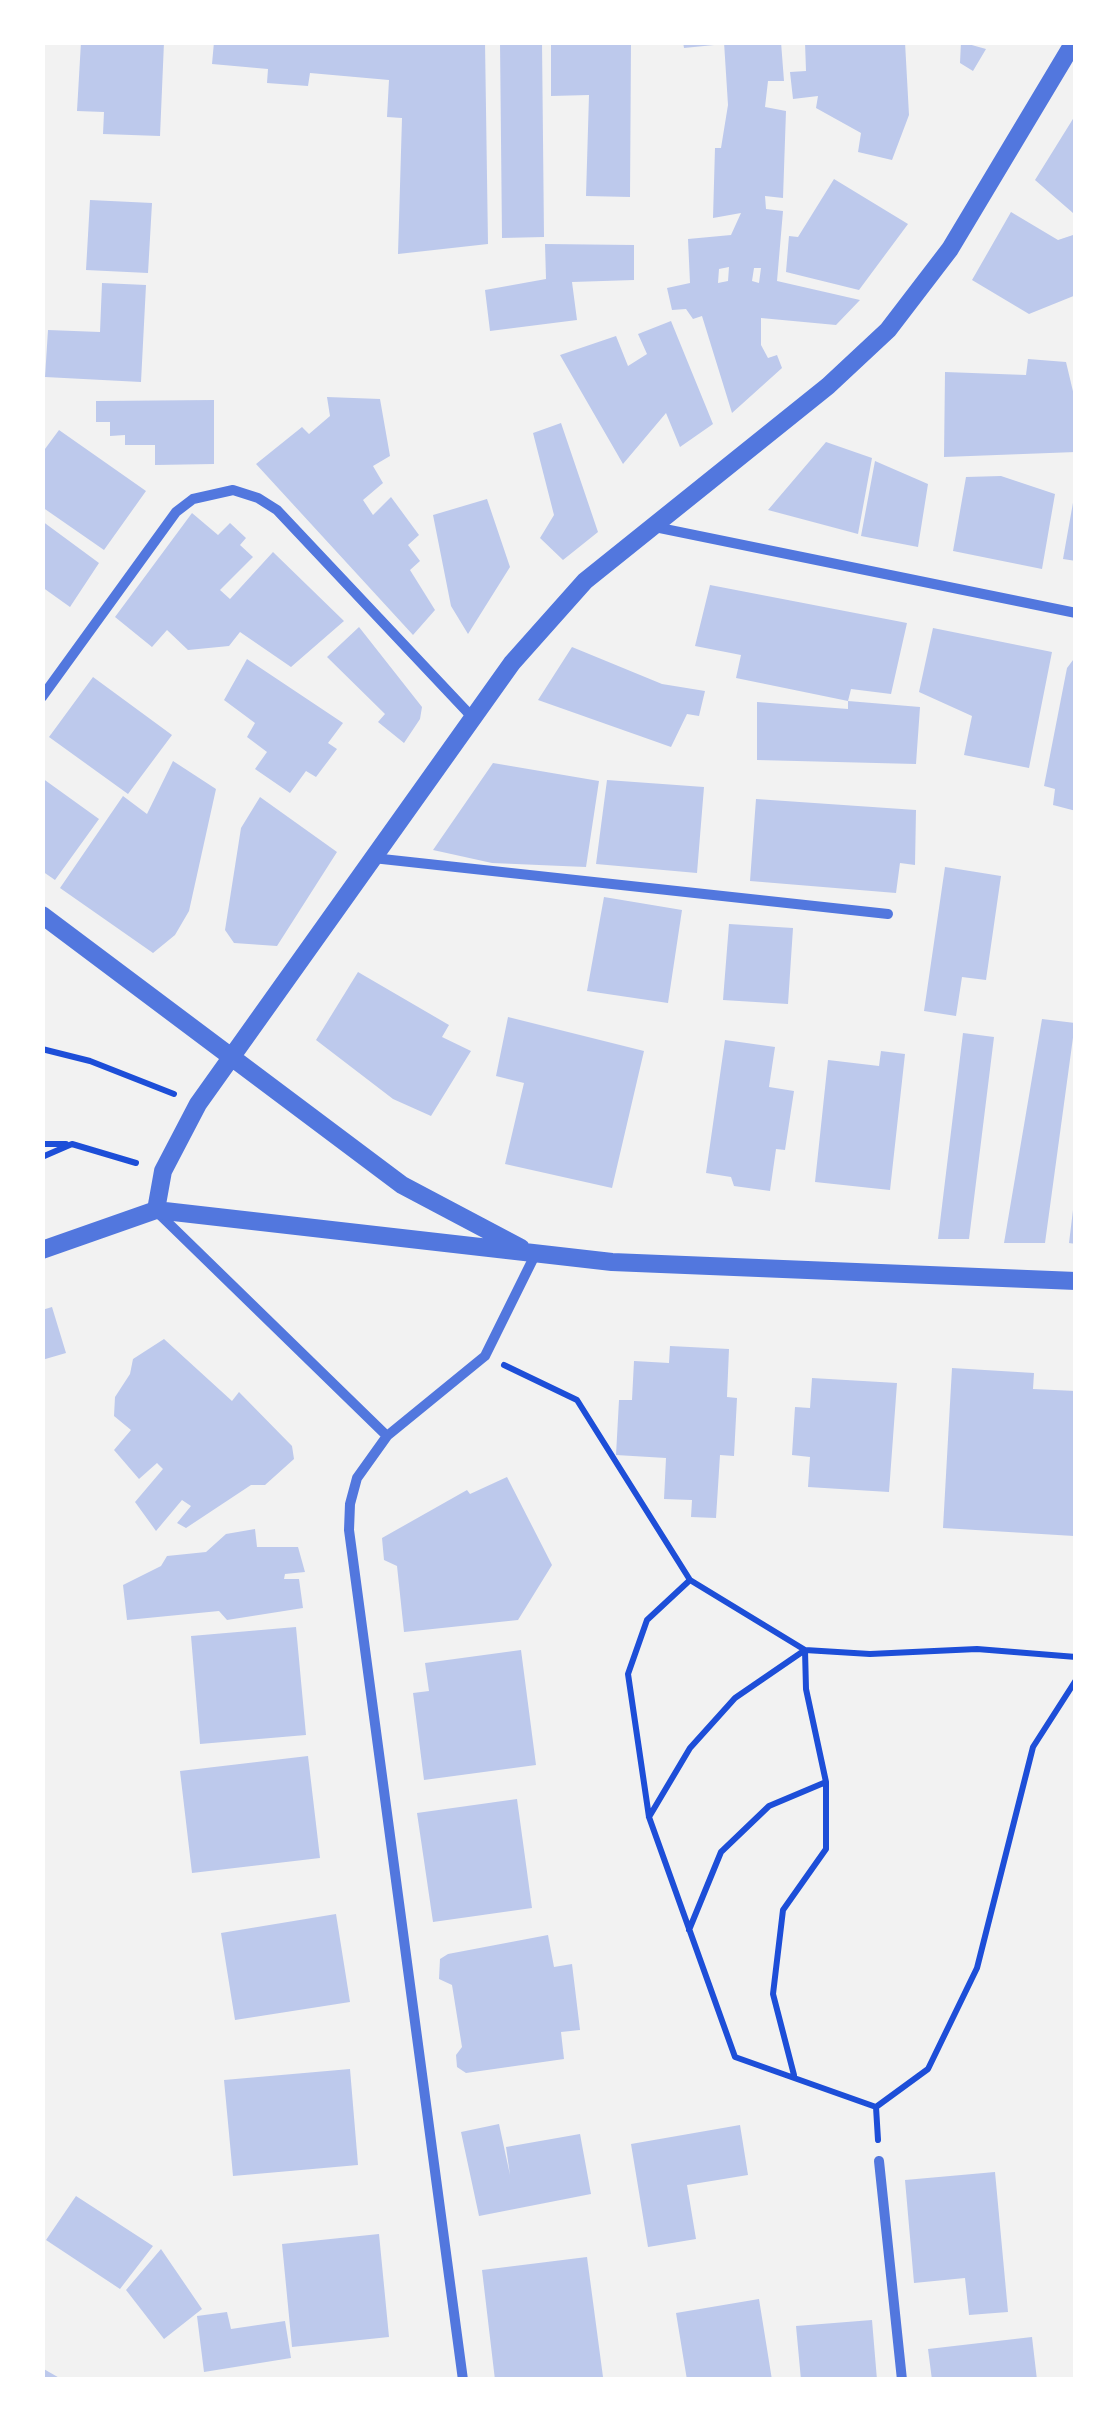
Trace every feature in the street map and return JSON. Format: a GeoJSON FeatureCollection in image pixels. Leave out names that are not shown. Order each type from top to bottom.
{"type":"FeatureCollection","features":[{"type":"Feature","properties":{"kind":"street"},"geometry":{"type":"LineString","coordinates":[[156,1210],[162,1171],[198,1104],[472,718],[542,626],[585,580],[828,386],[888,330],[950,249],[1074,42]]}},
{"type":"Feature","properties":{"kind":"street"},"geometry":{"type":"LineString","coordinates":[[42,697],[176,512],[192,499],[233,490],[258,498],[277,510],[472,718]]}},
{"type":"Feature","properties":{"kind":"street"},"geometry":{"type":"LineString","coordinates":[[650,526],[1076,613]]}},
{"type":"Feature","properties":{"kind":"street"},"geometry":{"type":"LineString","coordinates":[[373,858],[888,914]]}},
{"type":"Feature","properties":{"kind":"street"},"geometry":{"type":"LineString","coordinates":[[42,915],[426,1200],[534,1255]]}},
{"type":"Feature","properties":{"kind":"street"},"geometry":{"type":"LineString","coordinates":[[156,1210],[387,1436]]}},
{"type":"Feature","properties":{"kind":"street"},"geometry":{"type":"LineString","coordinates":[[42,1250],[156,1210],[534,1255],[1076,1281]]}},
{"type":"Feature","properties":{"kind":"street"},"geometry":{"type":"LineString","coordinates":[[463,2380],[349,1530],[357,1478],[387,1436],[485,1356],[534,1255]]}},
{"type":"Feature","properties":{"kind":"street"},"geometry":{"type":"LineString","coordinates":[[880,2161],[902,2380]]}},
{"type":"Feature","properties":{"kind":"path"},"geometry":{"type":"LineString","coordinates":[[42,1049],[90,1061],[198,1104]]}},
{"type":"Feature","properties":{"kind":"path"},"geometry":{"type":"LineString","coordinates":[[42,1144],[72,1144],[162,1171]]}},
{"type":"Feature","properties":{"kind":"path"},"geometry":{"type":"LineString","coordinates":[[42,1156],[72,1144]]}},
{"type":"Feature","properties":{"kind":"path"},"geometry":{"type":"LineString","coordinates":[[485,1356],[577,1400],[690,1580],[805,1650],[870,1654],[977,1648],[1076,1657]]}},
{"type":"Feature","properties":{"kind":"path"},"geometry":{"type":"LineString","coordinates":[[690,1580],[646,1620],[628,1674],[649,1816],[688,1932],[735,2057],[876,2107]]}},
{"type":"Feature","properties":{"kind":"path"},"geometry":{"type":"LineString","coordinates":[[794,2076],[773,1994],[783,1910],[826,1849],[826,1782],[806,1689],[805,1650]]}},
{"type":"Feature","properties":{"kind":"path"},"geometry":{"type":"LineString","coordinates":[[649,1816],[690,1748],[735,1698],[805,1650]]}},
{"type":"Feature","properties":{"kind":"path"},"geometry":{"type":"LineString","coordinates":[[876,2107],[928,2069],[977,1968],[1033,1747],[1076,1680]]}},
{"type":"Feature","properties":{"kind":"path"},"geometry":{"type":"LineString","coordinates":[[688,1932],[722,1852],[769,1806],[826,1782]]}},
{"type":"Feature","properties":{"kind":"path"},"geometry":{"type":"LineString","coordinates":[[876,2107],[880,2161]]}},
{"type":"Feature","properties":{"kind":"building"},"geometry":{"type":"Polygon","coordinates":[[[81,42],[164,42],[160,136],[103,134],[104,112],[77,111],[81,42]]]}},
{"type":"Feature","properties":{"kind":"building"},"geometry":{"type":"Polygon","coordinates":[[[214,42],[485,42],[488,244],[398,254],[402,118],[387,117],[389,80],[310,73],[308,86],[267,83],[268,69],[212,64],[214,42]]]}},
{"type":"Feature","properties":{"kind":"building"},"geometry":{"type":"Polygon","coordinates":[[[500,42],[542,42],[544,237],[502,238],[500,42]]]}},
{"type":"Feature","properties":{"kind":"building"},"geometry":{"type":"Polygon","coordinates":[[[551,42],[631,42],[630,197],[586,196],[589,95],[551,96],[551,42]]]}},
{"type":"Feature","properties":{"kind":"building"},"geometry":{"type":"Polygon","coordinates":[[[683,42],[714,42],[714,45],[684,48],[683,42]]]}},
{"type":"Feature","properties":{"kind":"building"},"geometry":{"type":"Polygon","coordinates":[[[724,42],[781,42],[784,81],[768,81],[765,107],[786,111],[783,198],[765,196],[766,209],[783,211],[777,281],[860,300],[836,325],[761,318],[761,345],[768,358],[777,355],[782,368],[732,413],[702,316],[693,319],[686,309],[672,310],[667,288],[690,283],[688,239],[731,235],[741,213],[713,218],[715,148],[721,148],[728,105],[724,42]],[[729,267],[719,269],[718,283],[728,281],[729,267]],[[754,268],[752,281],[759,283],[761,268],[754,268]]]}},
{"type":"Feature","properties":{"kind":"building"},"geometry":{"type":"Polygon","coordinates":[[[805,42],[905,42],[909,115],[892,160],[858,152],[861,133],[816,108],[818,96],[793,99],[790,72],[806,71],[805,42]]]}},
{"type":"Feature","properties":{"kind":"building"},"geometry":{"type":"Polygon","coordinates":[[[961,42],[986,49],[973,71],[960,63],[961,42]]]}},
{"type":"Feature","properties":{"kind":"building"},"geometry":{"type":"Polygon","coordinates":[[[1076,114],[1076,209],[1073,213],[1035,180],[1076,114]]]}},
{"type":"Feature","properties":{"kind":"building"},"geometry":{"type":"Polygon","coordinates":[[[834,179],[908,224],[859,290],[786,272],[789,236],[798,237],[834,179]]]}},
{"type":"Feature","properties":{"kind":"building"},"geometry":{"type":"Polygon","coordinates":[[[90,200],[152,203],[148,273],[86,270],[90,200]]]}},
{"type":"Feature","properties":{"kind":"building"},"geometry":{"type":"Polygon","coordinates":[[[1011,212],[1058,240],[1076,234],[1076,295],[1029,314],[972,280],[1011,212]]]}},
{"type":"Feature","properties":{"kind":"building"},"geometry":{"type":"Polygon","coordinates":[[[545,244],[634,245],[634,280],[572,282],[577,320],[490,331],[485,290],[546,279],[545,244]]]}},
{"type":"Feature","properties":{"kind":"building"},"geometry":{"type":"Polygon","coordinates":[[[102,283],[146,285],[141,382],[45,377],[48,330],[100,332],[102,283]]]}},
{"type":"Feature","properties":{"kind":"building"},"geometry":{"type":"Polygon","coordinates":[[[671,321],[713,424],[680,447],[666,413],[623,464],[560,355],[616,336],[628,366],[647,354],[638,334],[671,321]]]}},
{"type":"Feature","properties":{"kind":"building"},"geometry":{"type":"Polygon","coordinates":[[[1028,359],[1066,362],[1076,404],[1076,452],[944,457],[945,372],[1026,375],[1028,359]]]}},
{"type":"Feature","properties":{"kind":"building"},"geometry":{"type":"Polygon","coordinates":[[[327,397],[380,399],[390,456],[373,466],[383,483],[363,500],[373,515],[391,497],[419,535],[408,545],[420,561],[410,570],[435,610],[413,635],[256,464],[302,427],[309,434],[330,416],[327,397]]]}},
{"type":"Feature","properties":{"kind":"building"},"geometry":{"type":"Polygon","coordinates":[[[214,400],[214,464],[155,465],[155,445],[125,445],[125,435],[110,436],[110,422],[96,422],[96,401],[214,400]]]}},
{"type":"Feature","properties":{"kind":"building"},"geometry":{"type":"Polygon","coordinates":[[[561,423],[598,532],[563,560],[540,538],[554,515],[533,433],[561,423]]]}},
{"type":"Feature","properties":{"kind":"building"},"geometry":{"type":"Polygon","coordinates":[[[59,430],[146,491],[104,550],[42,507],[42,453],[59,430]]]}},
{"type":"Feature","properties":{"kind":"building"},"geometry":{"type":"Polygon","coordinates":[[[826,442],[872,458],[858,534],[768,510],[826,442]]]}},
{"type":"Feature","properties":{"kind":"building"},"geometry":{"type":"Polygon","coordinates":[[[875,461],[928,484],[918,547],[861,536],[875,461]]]}},
{"type":"Feature","properties":{"kind":"building"},"geometry":{"type":"Polygon","coordinates":[[[1001,476],[1055,494],[1042,569],[953,551],[966,477],[1001,476]]]}},
{"type":"Feature","properties":{"kind":"building"},"geometry":{"type":"Polygon","coordinates":[[[1076,497],[1076,561],[1063,559],[1076,497]]]}},
{"type":"Feature","properties":{"kind":"building"},"geometry":{"type":"Polygon","coordinates":[[[487,499],[510,567],[468,634],[451,606],[433,515],[487,499]]]}},
{"type":"Feature","properties":{"kind":"building"},"geometry":{"type":"Polygon","coordinates":[[[192,513],[218,535],[230,523],[246,538],[240,545],[253,557],[220,590],[230,599],[273,552],[344,621],[291,667],[240,632],[229,646],[188,650],[167,630],[152,647],[115,617],[192,513]]]}},
{"type":"Feature","properties":{"kind":"building"},"geometry":{"type":"Polygon","coordinates":[[[42,521],[99,563],[70,607],[42,587],[42,521]]]}},
{"type":"Feature","properties":{"kind":"building"},"geometry":{"type":"Polygon","coordinates":[[[710,585],[907,623],[891,694],[851,689],[848,701],[736,678],[741,655],[695,646],[710,585]]]}},
{"type":"Feature","properties":{"kind":"building"},"geometry":{"type":"Polygon","coordinates":[[[359,627],[422,707],[420,719],[404,743],[378,722],[385,714],[327,657],[359,627]]]}},
{"type":"Feature","properties":{"kind":"building"},"geometry":{"type":"Polygon","coordinates":[[[933,628],[1052,652],[1029,768],[964,755],[972,716],[919,692],[933,628]]]}},
{"type":"Feature","properties":{"kind":"building"},"geometry":{"type":"Polygon","coordinates":[[[572,647],[662,684],[705,691],[699,716],[687,714],[671,747],[538,700],[572,647]]]}},
{"type":"Feature","properties":{"kind":"building"},"geometry":{"type":"Polygon","coordinates":[[[1076,656],[1076,811],[1053,805],[1055,789],[1044,786],[1067,668],[1076,656]]]}},
{"type":"Feature","properties":{"kind":"building"},"geometry":{"type":"Polygon","coordinates":[[[247,659],[343,723],[328,743],[337,749],[316,777],[306,771],[290,793],[255,769],[267,752],[247,737],[255,723],[224,700],[247,659]]]}},
{"type":"Feature","properties":{"kind":"building"},"geometry":{"type":"Polygon","coordinates":[[[93,677],[172,735],[128,794],[49,737],[93,677]]]}},
{"type":"Feature","properties":{"kind":"building"},"geometry":{"type":"Polygon","coordinates":[[[848,701],[920,707],[916,764],[757,760],[757,702],[848,709],[848,701]]]}},
{"type":"Feature","properties":{"kind":"building"},"geometry":{"type":"Polygon","coordinates":[[[173,761],[216,789],[189,911],[175,935],[153,953],[60,888],[123,796],[147,814],[173,761]]]}},
{"type":"Feature","properties":{"kind":"building"},"geometry":{"type":"Polygon","coordinates":[[[493,763],[599,781],[586,867],[492,863],[433,850],[493,763]]]}},
{"type":"Feature","properties":{"kind":"building"},"geometry":{"type":"Polygon","coordinates":[[[42,778],[99,819],[55,880],[42,871],[42,778]]]}},
{"type":"Feature","properties":{"kind":"building"},"geometry":{"type":"Polygon","coordinates":[[[607,780],[704,787],[697,873],[596,864],[607,780]]]}},
{"type":"Feature","properties":{"kind":"building"},"geometry":{"type":"Polygon","coordinates":[[[260,797],[337,852],[277,946],[234,943],[225,930],[241,828],[260,797]]]}},
{"type":"Feature","properties":{"kind":"building"},"geometry":{"type":"Polygon","coordinates":[[[756,799],[916,810],[915,865],[900,863],[896,893],[750,881],[756,799]]]}},
{"type":"Feature","properties":{"kind":"building"},"geometry":{"type":"Polygon","coordinates":[[[945,867],[1001,876],[986,980],[962,977],[956,1016],[924,1011],[945,867]]]}},
{"type":"Feature","properties":{"kind":"building"},"geometry":{"type":"Polygon","coordinates":[[[604,897],[682,910],[668,1003],[587,991],[604,897]]]}},
{"type":"Feature","properties":{"kind":"building"},"geometry":{"type":"Polygon","coordinates":[[[729,924],[793,928],[788,1004],[723,1000],[729,924]]]}},
{"type":"Feature","properties":{"kind":"building"},"geometry":{"type":"Polygon","coordinates":[[[358,972],[449,1025],[442,1037],[471,1051],[431,1116],[393,1099],[316,1040],[358,972]]]}},
{"type":"Feature","properties":{"kind":"building"},"geometry":{"type":"Polygon","coordinates":[[[508,1017],[644,1051],[612,1188],[505,1164],[524,1083],[496,1076],[508,1017]]]}},
{"type":"Feature","properties":{"kind":"building"},"geometry":{"type":"Polygon","coordinates":[[[1042,1019],[1075,1023],[1045,1243],[1004,1243],[1042,1019]]]}},
{"type":"Feature","properties":{"kind":"building"},"geometry":{"type":"Polygon","coordinates":[[[963,1033],[994,1037],[969,1239],[938,1239],[963,1033]]]}},
{"type":"Feature","properties":{"kind":"building"},"geometry":{"type":"Polygon","coordinates":[[[725,1040],[775,1047],[769,1087],[794,1091],[785,1150],[776,1149],[770,1191],[734,1186],[731,1177],[706,1173],[725,1040]]]}},
{"type":"Feature","properties":{"kind":"building"},"geometry":{"type":"Polygon","coordinates":[[[881,1051],[905,1054],[890,1190],[815,1182],[828,1060],[879,1066],[881,1051]]]}},
{"type":"Feature","properties":{"kind":"building"},"geometry":{"type":"Polygon","coordinates":[[[1076,1210],[1076,1244],[1069,1243],[1076,1210]]]}},
{"type":"Feature","properties":{"kind":"building"},"geometry":{"type":"Polygon","coordinates":[[[52,1307],[66,1353],[42,1360],[42,1310],[52,1307]]]}},
{"type":"Feature","properties":{"kind":"building"},"geometry":{"type":"Polygon","coordinates":[[[164,1339],[232,1401],[239,1392],[292,1446],[294,1459],[265,1485],[251,1485],[186,1528],[177,1523],[191,1506],[182,1500],[156,1531],[135,1502],[163,1469],[157,1463],[139,1479],[114,1450],[131,1430],[114,1416],[115,1397],[130,1374],[133,1359],[164,1339]]]}},
{"type":"Feature","properties":{"kind":"building"},"geometry":{"type":"Polygon","coordinates":[[[670,1346],[729,1349],[727,1397],[737,1398],[734,1456],[720,1455],[716,1518],[691,1517],[692,1500],[664,1499],[666,1458],[616,1455],[619,1400],[632,1400],[634,1361],[669,1363],[670,1346]]]}},
{"type":"Feature","properties":{"kind":"building"},"geometry":{"type":"Polygon","coordinates":[[[952,1368],[1034,1373],[1033,1389],[1076,1391],[1074,1536],[943,1528],[952,1368]]]}},
{"type":"Feature","properties":{"kind":"building"},"geometry":{"type":"Polygon","coordinates":[[[812,1378],[897,1383],[889,1492],[808,1487],[810,1457],[792,1455],[795,1407],[810,1408],[812,1378]]]}},
{"type":"Feature","properties":{"kind":"building"},"geometry":{"type":"Polygon","coordinates":[[[507,1477],[552,1565],[518,1620],[404,1632],[397,1566],[384,1560],[382,1538],[467,1490],[470,1494],[507,1477]]]}},
{"type":"Feature","properties":{"kind":"building"},"geometry":{"type":"Polygon","coordinates":[[[255,1529],[257,1547],[298,1547],[305,1572],[285,1574],[284,1579],[299,1579],[303,1608],[227,1620],[219,1611],[127,1620],[123,1585],[161,1566],[167,1556],[206,1552],[226,1534],[255,1529]]]}},
{"type":"Feature","properties":{"kind":"building"},"geometry":{"type":"Polygon","coordinates":[[[296,1627],[306,1735],[200,1744],[191,1636],[296,1627]]]}},
{"type":"Feature","properties":{"kind":"building"},"geometry":{"type":"Polygon","coordinates":[[[521,1650],[536,1765],[424,1780],[413,1693],[429,1691],[425,1663],[521,1650]]]}},
{"type":"Feature","properties":{"kind":"building"},"geometry":{"type":"Polygon","coordinates":[[[308,1756],[320,1858],[192,1873],[180,1771],[308,1756]]]}},
{"type":"Feature","properties":{"kind":"building"},"geometry":{"type":"Polygon","coordinates":[[[517,1799],[532,1908],[433,1922],[417,1813],[517,1799]]]}},
{"type":"Feature","properties":{"kind":"building"},"geometry":{"type":"Polygon","coordinates":[[[336,1914],[350,2002],[235,2020],[221,1933],[336,1914]]]}},
{"type":"Feature","properties":{"kind":"building"},"geometry":{"type":"Polygon","coordinates":[[[548,1935],[554,1967],[572,1964],[580,2030],[561,2032],[564,2059],[466,2073],[457,2067],[456,2055],[462,2047],[452,1985],[439,1979],[440,1959],[448,1954],[548,1935]]]}},
{"type":"Feature","properties":{"kind":"building"},"geometry":{"type":"Polygon","coordinates":[[[350,2069],[358,2165],[233,2176],[224,2080],[350,2069]]]}},
{"type":"Feature","properties":{"kind":"building"},"geometry":{"type":"Polygon","coordinates":[[[499,2124],[510,2175],[506,2147],[580,2134],[591,2194],[479,2216],[461,2132],[499,2124]]]}},
{"type":"Feature","properties":{"kind":"building"},"geometry":{"type":"Polygon","coordinates":[[[740,2125],[748,2175],[687,2185],[696,2239],[648,2247],[631,2144],[740,2125]]]}},
{"type":"Feature","properties":{"kind":"building"},"geometry":{"type":"Polygon","coordinates":[[[995,2172],[1008,2312],[969,2315],[965,2278],[914,2283],[905,2180],[995,2172]]]}},
{"type":"Feature","properties":{"kind":"building"},"geometry":{"type":"Polygon","coordinates":[[[76,2196],[153,2246],[120,2289],[46,2240],[76,2196]]]}},
{"type":"Feature","properties":{"kind":"building"},"geometry":{"type":"Polygon","coordinates":[[[379,2234],[389,2337],[292,2347],[282,2244],[379,2234]]]}},
{"type":"Feature","properties":{"kind":"building"},"geometry":{"type":"Polygon","coordinates":[[[161,2249],[202,2309],[164,2339],[126,2290],[161,2249]]]}},
{"type":"Feature","properties":{"kind":"building"},"geometry":{"type":"Polygon","coordinates":[[[587,2257],[603,2377],[495,2380],[482,2270],[587,2257]]]}},
{"type":"Feature","properties":{"kind":"building"},"geometry":{"type":"Polygon","coordinates":[[[759,2299],[772,2380],[687,2380],[676,2313],[759,2299]]]}},
{"type":"Feature","properties":{"kind":"building"},"geometry":{"type":"Polygon","coordinates":[[[227,2312],[231,2329],[285,2321],[291,2358],[204,2372],[197,2316],[227,2312]]]}},
{"type":"Feature","properties":{"kind":"building"},"geometry":{"type":"Polygon","coordinates":[[[872,2320],[877,2380],[801,2380],[796,2326],[872,2320]]]}},
{"type":"Feature","properties":{"kind":"building"},"geometry":{"type":"Polygon","coordinates":[[[1032,2337],[1037,2380],[932,2380],[928,2349],[1032,2337]]]}},
{"type":"Feature","properties":{"kind":"building"},"geometry":{"type":"Polygon","coordinates":[[[42,2368],[63,2380],[42,2380],[42,2368]]]}}]}
